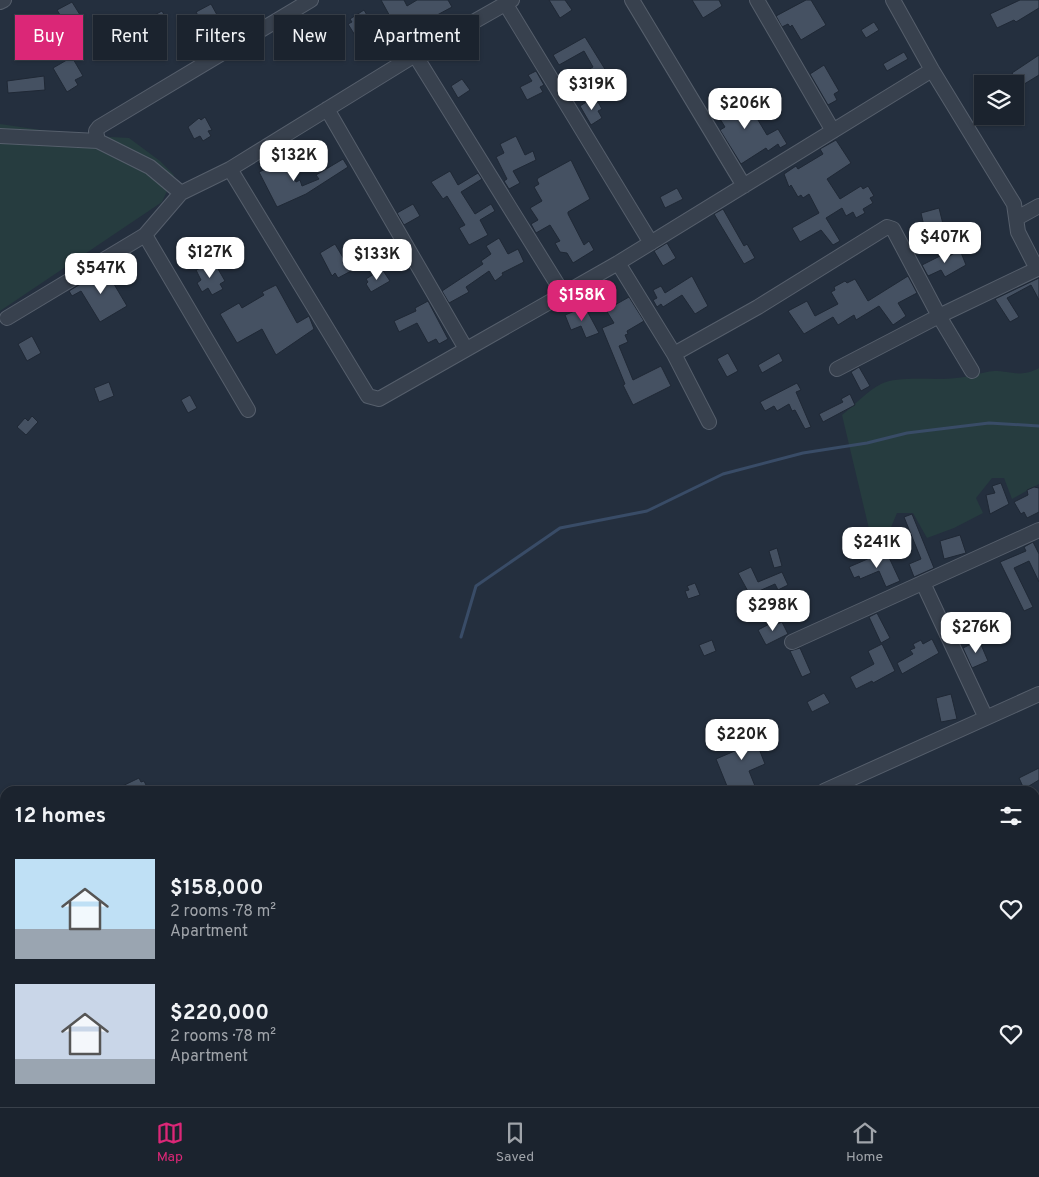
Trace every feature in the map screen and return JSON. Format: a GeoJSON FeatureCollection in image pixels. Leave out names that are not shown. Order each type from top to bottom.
{"type":"FeatureCollection","features":[{"type":"Feature","properties":{"kind":"street"},"geometry":{"type":"LineString","coordinates":[[0,2],[4,0]]}},
{"type":"Feature","properties":{"kind":"street"},"geometry":{"type":"LineString","coordinates":[[98,141],[96,130],[99,127],[311,0]]}},
{"type":"Feature","properties":{"kind":"street"},"geometry":{"type":"LineString","coordinates":[[632,0],[744,186]]}},
{"type":"Feature","properties":{"kind":"street"},"geometry":{"type":"LineString","coordinates":[[757,0],[833,131]]}},
{"type":"Feature","properties":{"kind":"street"},"geometry":{"type":"LineString","coordinates":[[837,370],[939,316],[1038,270],[1018,232],[1014,204],[932,70],[894,0]]}},
{"type":"Feature","properties":{"kind":"street"},"geometry":{"type":"LineString","coordinates":[[479,19],[508,2],[651,243]]}},
{"type":"Feature","properties":{"kind":"street"},"geometry":{"type":"LineString","coordinates":[[7,318],[145,235],[181,193],[230,169],[408,60]]}},
{"type":"Feature","properties":{"kind":"street"},"geometry":{"type":"LineString","coordinates":[[418,60],[564,294]]}},
{"type":"Feature","properties":{"kind":"street"},"geometry":{"type":"LineString","coordinates":[[230,169],[368,396],[378,399],[618,263],[932,70]]}},
{"type":"Feature","properties":{"kind":"street"},"geometry":{"type":"LineString","coordinates":[[327,109],[466,349]]}},
{"type":"Feature","properties":{"kind":"street"},"geometry":{"type":"LineString","coordinates":[[0,136],[98,141],[150,167],[181,193]]}},
{"type":"Feature","properties":{"kind":"street"},"geometry":{"type":"LineString","coordinates":[[1017,218],[1039,206]]}},
{"type":"Feature","properties":{"kind":"street"},"geometry":{"type":"LineString","coordinates":[[674,354],[758,308],[887,227],[893,229],[939,316],[972,371]]}},
{"type":"Feature","properties":{"kind":"street"},"geometry":{"type":"LineString","coordinates":[[145,235],[248,410]]}},
{"type":"Feature","properties":{"kind":"street"},"geometry":{"type":"LineString","coordinates":[[618,263],[674,354],[709,422]]}},
{"type":"Feature","properties":{"kind":"street"},"geometry":{"type":"LineString","coordinates":[[792,642],[1039,530]]}},
{"type":"Feature","properties":{"kind":"street"},"geometry":{"type":"LineString","coordinates":[[922,584],[986,718]]}},
{"type":"Feature","properties":{"kind":"street"},"geometry":{"type":"LineString","coordinates":[[835,786],[1039,694]]}},
{"type":"Feature","properties":{"kind":"green space"},"geometry":{"type":"Polygon","coordinates":[[[0,124],[75,135],[129,138],[160,161],[174,175],[162,202],[0,311],[0,124]]]}},
{"type":"Feature","properties":{"kind":"green space"},"geometry":{"type":"Polygon","coordinates":[[[1039,368],[1039,484],[1012,499],[1004,478],[992,478],[976,498],[983,513],[954,528],[927,538],[913,513],[897,513],[889,532],[870,533],[842,415],[871,391],[889,381],[956,378],[994,371],[1027,373],[1039,368]]]}},
{"type":"Feature","properties":{"kind":"building"},"geometry":{"type":"Polygon","coordinates":[[[381,0],[404,0],[407,6],[417,0],[448,0],[452,7],[437,15],[389,15],[381,0]]]}},
{"type":"Feature","properties":{"kind":"building"},"geometry":{"type":"Polygon","coordinates":[[[549,0],[565,0],[572,10],[560,18],[549,0]]]}},
{"type":"Feature","properties":{"kind":"building"},"geometry":{"type":"Polygon","coordinates":[[[692,0],[719,0],[722,6],[703,18],[692,0]]]}},
{"type":"Feature","properties":{"kind":"building"},"geometry":{"type":"Polygon","coordinates":[[[806,0],[811,0],[826,25],[801,40],[792,25],[790,27],[788,24],[782,27],[776,16],[806,0]]]}},
{"type":"Feature","properties":{"kind":"building"},"geometry":{"type":"Polygon","coordinates":[[[1020,0],[1039,0],[1039,8],[1016,22],[1014,20],[997,28],[990,14],[1020,0]]]}},
{"type":"Feature","properties":{"kind":"building"},"geometry":{"type":"Polygon","coordinates":[[[72,2],[80,15],[60,15],[57,10],[72,2]]]}},
{"type":"Feature","properties":{"kind":"building"},"geometry":{"type":"Polygon","coordinates":[[[211,4],[217,15],[198,15],[196,12],[211,4]]]}},
{"type":"Feature","properties":{"kind":"building"},"geometry":{"type":"Polygon","coordinates":[[[364,10],[367,15],[356,15],[364,10]]]}},
{"type":"Feature","properties":{"kind":"building"},"geometry":{"type":"Polygon","coordinates":[[[162,11],[164,15],[154,15],[162,11]]]}},
{"type":"Feature","properties":{"kind":"building"},"geometry":{"type":"Polygon","coordinates":[[[355,16],[355,35],[348,24],[352,22],[350,19],[355,16]]]}},
{"type":"Feature","properties":{"kind":"building"},"geometry":{"type":"Polygon","coordinates":[[[874,22],[879,30],[866,38],[861,30],[874,22]]]}},
{"type":"Feature","properties":{"kind":"building"},"geometry":{"type":"Polygon","coordinates":[[[585,37],[621,95],[614,99],[599,76],[578,88],[573,79],[593,67],[584,51],[559,65],[553,55],[585,37]]]}},
{"type":"Feature","properties":{"kind":"building"},"geometry":{"type":"Polygon","coordinates":[[[904,52],[908,59],[887,71],[883,64],[904,52]]]}},
{"type":"Feature","properties":{"kind":"building"},"geometry":{"type":"Polygon","coordinates":[[[1039,55],[1039,75],[1024,84],[1024,75],[1013,75],[1012,73],[1039,55]]]}},
{"type":"Feature","properties":{"kind":"building"},"geometry":{"type":"Polygon","coordinates":[[[67,60],[74,60],[83,76],[75,80],[78,85],[67,92],[53,68],[67,60]]]}},
{"type":"Feature","properties":{"kind":"building"},"geometry":{"type":"Polygon","coordinates":[[[824,65],[839,91],[834,94],[837,100],[828,105],[810,74],[824,65]]]}},
{"type":"Feature","properties":{"kind":"building"},"geometry":{"type":"Polygon","coordinates":[[[536,71],[544,85],[540,87],[543,92],[527,100],[520,87],[532,81],[528,75],[536,71]]]}},
{"type":"Feature","properties":{"kind":"building"},"geometry":{"type":"Polygon","coordinates":[[[44,76],[45,90],[8,93],[7,81],[44,76]]]}},
{"type":"Feature","properties":{"kind":"building"},"geometry":{"type":"Polygon","coordinates":[[[462,79],[470,90],[458,98],[451,86],[462,79]]]}},
{"type":"Feature","properties":{"kind":"building"},"geometry":{"type":"Polygon","coordinates":[[[735,95],[737,98],[743,95],[767,135],[778,129],[787,144],[780,148],[778,144],[768,151],[766,148],[741,164],[720,130],[725,127],[715,111],[719,108],[717,105],[735,95]]]}},
{"type":"Feature","properties":{"kind":"building"},"geometry":{"type":"Polygon","coordinates":[[[591,99],[594,104],[598,102],[602,109],[598,111],[602,118],[591,125],[580,106],[591,99]]]}},
{"type":"Feature","properties":{"kind":"building"},"geometry":{"type":"Polygon","coordinates":[[[205,117],[212,130],[208,131],[211,136],[203,141],[200,136],[194,139],[188,127],[199,118],[201,120],[205,117]]]}},
{"type":"Feature","properties":{"kind":"building"},"geometry":{"type":"Polygon","coordinates":[[[516,136],[525,155],[533,151],[536,160],[513,171],[520,183],[509,189],[504,181],[507,179],[496,157],[504,153],[500,144],[516,136]]]}},
{"type":"Feature","properties":{"kind":"building"},"geometry":{"type":"Polygon","coordinates":[[[836,140],[851,163],[827,179],[840,199],[861,186],[863,189],[868,186],[874,196],[870,198],[873,203],[863,209],[865,213],[856,218],[853,212],[846,216],[842,208],[826,218],[840,241],[833,245],[821,230],[800,242],[792,228],[819,213],[809,194],[803,198],[801,195],[798,197],[791,185],[789,187],[784,174],[796,166],[798,169],[823,154],[820,149],[836,140]]]}},
{"type":"Feature","properties":{"kind":"building"},"geometry":{"type":"Polygon","coordinates":[[[343,159],[348,167],[306,194],[277,207],[259,172],[286,160],[296,182],[300,180],[302,186],[319,179],[316,175],[343,159]]]}},
{"type":"Feature","properties":{"kind":"building"},"geometry":{"type":"Polygon","coordinates":[[[571,160],[590,199],[568,212],[568,214],[584,245],[589,241],[594,250],[573,263],[567,253],[560,252],[555,243],[560,241],[550,225],[536,233],[531,224],[538,220],[530,208],[542,201],[534,187],[539,184],[538,178],[571,160]]]}},
{"type":"Feature","properties":{"kind":"building"},"geometry":{"type":"Polygon","coordinates":[[[450,171],[458,185],[478,173],[482,179],[461,192],[475,214],[491,204],[495,211],[480,220],[488,235],[469,245],[459,228],[465,225],[447,196],[443,199],[431,182],[450,171]]]}},
{"type":"Feature","properties":{"kind":"building"},"geometry":{"type":"Polygon","coordinates":[[[677,188],[683,199],[665,208],[660,197],[677,188]]]}},
{"type":"Feature","properties":{"kind":"building"},"geometry":{"type":"Polygon","coordinates":[[[413,204],[420,216],[404,225],[397,213],[413,204]]]}},
{"type":"Feature","properties":{"kind":"building"},"geometry":{"type":"Polygon","coordinates":[[[939,208],[944,228],[942,229],[944,240],[929,244],[927,238],[920,240],[917,228],[924,226],[921,213],[939,208]]]}},
{"type":"Feature","properties":{"kind":"building"},"geometry":{"type":"Polygon","coordinates":[[[723,209],[744,246],[747,244],[755,258],[744,264],[714,214],[723,209]]]}},
{"type":"Feature","properties":{"kind":"building"},"geometry":{"type":"Polygon","coordinates":[[[499,238],[508,254],[518,249],[524,262],[502,273],[503,275],[495,281],[489,271],[466,287],[469,292],[449,303],[442,291],[483,264],[481,261],[491,254],[486,246],[499,238]]]}},
{"type":"Feature","properties":{"kind":"building"},"geometry":{"type":"Polygon","coordinates":[[[667,243],[676,258],[663,266],[654,251],[667,243]]]}},
{"type":"Feature","properties":{"kind":"building"},"geometry":{"type":"Polygon","coordinates":[[[335,244],[351,271],[338,278],[335,273],[332,276],[320,253],[335,244]]]}},
{"type":"Feature","properties":{"kind":"building"},"geometry":{"type":"Polygon","coordinates":[[[960,250],[966,265],[945,277],[941,270],[928,276],[922,265],[942,255],[944,259],[960,250]]]}},
{"type":"Feature","properties":{"kind":"building"},"geometry":{"type":"Polygon","coordinates":[[[214,262],[225,281],[220,284],[223,289],[212,295],[208,288],[202,292],[197,283],[201,280],[196,270],[214,262]]]}},
{"type":"Feature","properties":{"kind":"building"},"geometry":{"type":"Polygon","coordinates":[[[105,269],[127,306],[100,322],[81,291],[72,296],[69,291],[105,269]]]}},
{"type":"Feature","properties":{"kind":"building"},"geometry":{"type":"Polygon","coordinates":[[[382,269],[390,281],[371,292],[366,284],[368,282],[366,279],[382,269]]]}},
{"type":"Feature","properties":{"kind":"building"},"geometry":{"type":"Polygon","coordinates":[[[692,276],[708,306],[695,314],[682,295],[663,307],[661,304],[657,307],[653,300],[657,298],[653,290],[661,286],[665,293],[692,276]]]}},
{"type":"Feature","properties":{"kind":"building"},"geometry":{"type":"Polygon","coordinates":[[[908,276],[917,293],[898,303],[906,316],[893,325],[879,306],[856,320],[854,315],[838,325],[833,317],[804,334],[788,311],[807,301],[815,316],[838,304],[831,292],[835,290],[834,287],[845,281],[847,283],[855,279],[868,301],[908,276]]]}},
{"type":"Feature","properties":{"kind":"building"},"geometry":{"type":"Polygon","coordinates":[[[1039,278],[1039,300],[1031,285],[1007,298],[1019,317],[1010,322],[995,299],[1039,278]]]}},
{"type":"Feature","properties":{"kind":"building"},"geometry":{"type":"Polygon","coordinates":[[[276,285],[297,323],[309,316],[314,329],[276,355],[262,329],[237,343],[220,314],[239,303],[242,308],[264,295],[262,292],[276,285]]]}},
{"type":"Feature","properties":{"kind":"building"},"geometry":{"type":"Polygon","coordinates":[[[629,297],[644,321],[627,331],[628,334],[625,335],[628,342],[619,346],[633,380],[661,366],[671,386],[633,405],[623,385],[625,384],[602,328],[614,323],[606,310],[629,297]]]}},
{"type":"Feature","properties":{"kind":"building"},"geometry":{"type":"Polygon","coordinates":[[[428,301],[448,339],[439,344],[436,339],[428,343],[417,323],[399,332],[394,321],[416,311],[415,308],[428,301]]]}},
{"type":"Feature","properties":{"kind":"building"},"geometry":{"type":"Polygon","coordinates":[[[585,307],[599,333],[586,338],[581,326],[571,330],[565,315],[585,307]]]}},
{"type":"Feature","properties":{"kind":"building"},"geometry":{"type":"Polygon","coordinates":[[[32,336],[41,353],[27,361],[18,344],[32,336]]]}},
{"type":"Feature","properties":{"kind":"building"},"geometry":{"type":"Polygon","coordinates":[[[728,353],[738,371],[727,377],[717,359],[728,353]]]}},
{"type":"Feature","properties":{"kind":"building"},"geometry":{"type":"Polygon","coordinates":[[[779,353],[783,361],[762,373],[758,365],[779,353]]]}},
{"type":"Feature","properties":{"kind":"building"},"geometry":{"type":"Polygon","coordinates":[[[859,367],[870,386],[861,391],[851,372],[859,367]]]}},
{"type":"Feature","properties":{"kind":"building"},"geometry":{"type":"Polygon","coordinates":[[[109,382],[114,396],[99,402],[94,388],[109,382]]]}},
{"type":"Feature","properties":{"kind":"building"},"geometry":{"type":"Polygon","coordinates":[[[797,383],[801,390],[796,392],[811,427],[805,429],[795,410],[792,411],[789,404],[777,411],[774,406],[765,411],[760,402],[797,383]]]}},
{"type":"Feature","properties":{"kind":"building"},"geometry":{"type":"Polygon","coordinates":[[[850,394],[855,405],[823,422],[819,414],[843,402],[841,399],[850,394]]]}},
{"type":"Feature","properties":{"kind":"building"},"geometry":{"type":"Polygon","coordinates":[[[190,395],[197,408],[188,413],[181,400],[190,395]]]}},
{"type":"Feature","properties":{"kind":"building"},"geometry":{"type":"Polygon","coordinates":[[[32,416],[38,422],[26,435],[17,427],[25,418],[28,421],[32,416]]]}},
{"type":"Feature","properties":{"kind":"building"},"geometry":{"type":"Polygon","coordinates":[[[1001,483],[1009,504],[990,514],[986,495],[995,493],[992,486],[1001,483]]]}},
{"type":"Feature","properties":{"kind":"building"},"geometry":{"type":"Polygon","coordinates":[[[1034,487],[1039,488],[1039,512],[1027,518],[1024,512],[1021,514],[1014,502],[1028,495],[1027,490],[1034,487]]]}},
{"type":"Feature","properties":{"kind":"building"},"geometry":{"type":"Polygon","coordinates":[[[912,514],[934,568],[914,577],[909,564],[921,559],[904,517],[912,514]]]}},
{"type":"Feature","properties":{"kind":"building"},"geometry":{"type":"Polygon","coordinates":[[[960,535],[966,553],[944,559],[940,541],[960,535]]]}},
{"type":"Feature","properties":{"kind":"building"},"geometry":{"type":"Polygon","coordinates":[[[1033,542],[1039,554],[1039,582],[1029,561],[1014,568],[1033,607],[1024,611],[1000,562],[1026,551],[1024,547],[1033,542]]]}},
{"type":"Feature","properties":{"kind":"building"},"geometry":{"type":"Polygon","coordinates":[[[777,548],[782,566],[774,568],[769,551],[777,548]]]}},
{"type":"Feature","properties":{"kind":"building"},"geometry":{"type":"Polygon","coordinates":[[[886,551],[900,581],[886,587],[879,571],[860,579],[859,576],[854,578],[849,567],[886,551]]]}},
{"type":"Feature","properties":{"kind":"building"},"geometry":{"type":"Polygon","coordinates":[[[751,567],[758,582],[782,572],[788,585],[778,590],[775,584],[750,595],[738,573],[751,567]]]}},
{"type":"Feature","properties":{"kind":"building"},"geometry":{"type":"Polygon","coordinates":[[[695,583],[700,595],[688,599],[685,591],[689,590],[687,586],[695,583]]]}},
{"type":"Feature","properties":{"kind":"building"},"geometry":{"type":"Polygon","coordinates":[[[877,613],[890,638],[881,643],[869,617],[877,613]]]}},
{"type":"Feature","properties":{"kind":"building"},"geometry":{"type":"Polygon","coordinates":[[[775,621],[777,624],[782,622],[788,634],[766,645],[758,630],[775,621]]]}},
{"type":"Feature","properties":{"kind":"building"},"geometry":{"type":"Polygon","coordinates":[[[932,639],[939,653],[902,674],[897,663],[913,654],[910,650],[915,648],[913,644],[921,640],[923,644],[932,639]]]}},
{"type":"Feature","properties":{"kind":"building"},"geometry":{"type":"Polygon","coordinates":[[[712,640],[716,651],[704,656],[699,645],[712,640]]]}},
{"type":"Feature","properties":{"kind":"building"},"geometry":{"type":"Polygon","coordinates":[[[979,640],[988,661],[972,668],[963,648],[979,640]]]}},
{"type":"Feature","properties":{"kind":"building"},"geometry":{"type":"Polygon","coordinates":[[[882,644],[895,671],[873,683],[872,681],[856,689],[850,677],[874,664],[868,651],[882,644]]]}},
{"type":"Feature","properties":{"kind":"building"},"geometry":{"type":"Polygon","coordinates":[[[800,648],[811,673],[802,677],[790,651],[800,648]]]}},
{"type":"Feature","properties":{"kind":"building"},"geometry":{"type":"Polygon","coordinates":[[[824,693],[830,703],[812,712],[807,702],[824,693]]]}},
{"type":"Feature","properties":{"kind":"building"},"geometry":{"type":"Polygon","coordinates":[[[951,694],[957,719],[941,722],[936,698],[951,694]]]}},
{"type":"Feature","properties":{"kind":"building"},"geometry":{"type":"Polygon","coordinates":[[[753,721],[759,734],[754,736],[765,764],[749,771],[755,786],[727,786],[716,759],[744,747],[735,730],[753,721]]]}},
{"type":"Feature","properties":{"kind":"building"},"geometry":{"type":"Polygon","coordinates":[[[1039,768],[1039,780],[1029,786],[1023,786],[1019,778],[1039,768]]]}},
{"type":"Feature","properties":{"kind":"building"},"geometry":{"type":"Polygon","coordinates":[[[139,778],[141,782],[144,781],[146,786],[122,786],[139,778]]]}},
{"type":"Feature","properties":{"kind":"waterway"},"geometry":{"type":"LineString","coordinates":[[461,637],[476,586],[560,528],[647,511],[723,474],[803,453],[867,443],[907,433],[989,423],[1039,426]]}}]}
